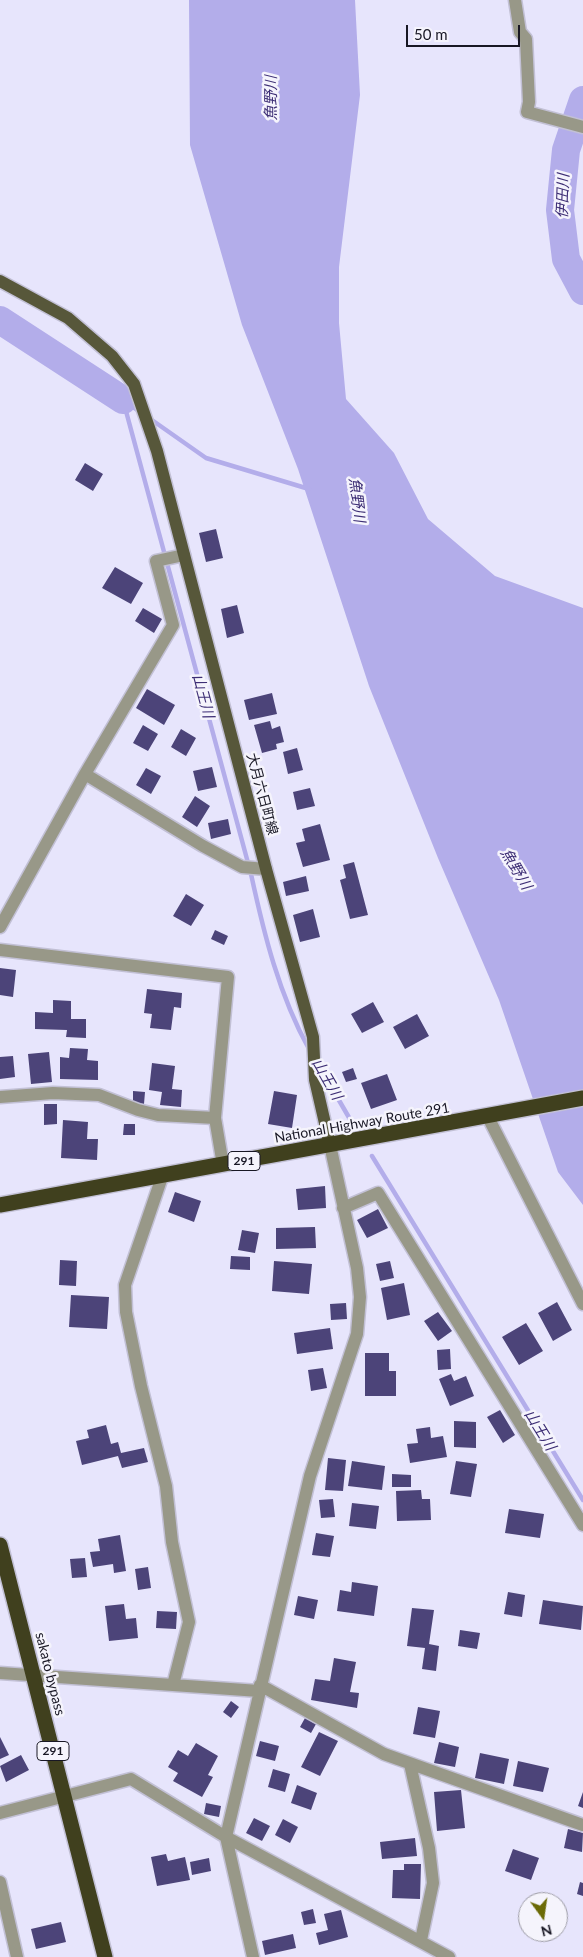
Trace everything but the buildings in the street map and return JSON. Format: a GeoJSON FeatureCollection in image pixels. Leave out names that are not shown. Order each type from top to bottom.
{"type":"FeatureCollection","features":[{"type":"Feature","properties":{"kind":"highway","name":"National Highway Route 291"},"geometry":{"type":"LineString","coordinates":[[0,1205],[162,1177],[583,1098]]}},
{"type":"Feature","properties":{"kind":"highway","name":"sakato bypass"},"geometry":{"type":"LineString","coordinates":[[0,1545],[105,1957]]}},
{"type":"Feature","properties":{"kind":"main road","name":"大月六日町線"},"geometry":{"type":"LineString","coordinates":[[0,281],[68,318],[112,356],[134,384],[157,451],[266,869],[313,1037],[315,1080],[330,1145]]}},
{"type":"Feature","properties":{"kind":"street"},"geometry":{"type":"LineString","coordinates":[[515,0],[520,32],[526,39],[529,102],[527,112],[583,127]]}},
{"type":"Feature","properties":{"kind":"street"},"geometry":{"type":"LineString","coordinates":[[0,927],[85,774],[173,625],[156,561],[184,555]]}},
{"type":"Feature","properties":{"kind":"street"},"geometry":{"type":"LineString","coordinates":[[85,774],[242,868],[266,869]]}},
{"type":"Feature","properties":{"kind":"street"},"geometry":{"type":"LineString","coordinates":[[0,950],[228,977],[215,1118],[223,1165]]}},
{"type":"Feature","properties":{"kind":"street"},"geometry":{"type":"LineString","coordinates":[[0,1097],[53,1093],[99,1095],[138,1110],[158,1115],[215,1118]]}},
{"type":"Feature","properties":{"kind":"street"},"geometry":{"type":"LineString","coordinates":[[492,1116],[583,1304]]}},
{"type":"Feature","properties":{"kind":"street"},"geometry":{"type":"LineString","coordinates":[[254,1957],[226,1837],[310,1476],[356,1334],[360,1297],[357,1268],[330,1145]]}},
{"type":"Feature","properties":{"kind":"street"},"geometry":{"type":"LineString","coordinates":[[162,1177],[125,1285],[126,1312],[141,1386],[166,1486],[172,1542],[188,1622],[173,1685]]}},
{"type":"Feature","properties":{"kind":"street"},"geometry":{"type":"LineString","coordinates":[[343,1208],[378,1193],[583,1525]]}},
{"type":"Feature","properties":{"kind":"street"},"geometry":{"type":"LineString","coordinates":[[0,1673],[173,1685],[260,1688],[384,1754],[583,1824]]}},
{"type":"Feature","properties":{"kind":"street"},"geometry":{"type":"LineString","coordinates":[[410,1764],[429,1848],[433,1884],[421,1940]]}},
{"type":"Feature","properties":{"kind":"street"},"geometry":{"type":"LineString","coordinates":[[0,1814],[131,1779],[226,1837],[421,1940],[449,1957]]}},
{"type":"Feature","properties":{"kind":"street"},"geometry":{"type":"LineString","coordinates":[[0,1882],[17,1957]]}},
{"type":"Feature","properties":{"kind":"water","name":"魚野川"},"geometry":{"type":"Polygon","coordinates":[[[189,0],[355,0],[360,95],[339,267],[339,323],[346,399],[394,453],[428,519],[495,576],[583,608],[583,1205],[558,1172],[499,1000],[438,858],[369,686],[298,469],[242,325],[190,145],[189,0]]]}},
{"type":"Feature","properties":{"kind":"waterway","name":"伊田川"},"geometry":{"type":"LineString","coordinates":[[583,100],[566,150],[560,210],[566,259],[583,291]]}},
{"type":"Feature","properties":{"kind":"waterway","name":"山王川"},"geometry":{"type":"LineString","coordinates":[[0,320],[123,400]]}},
{"type":"Feature","properties":{"kind":"waterway","name":"山王川"},"geometry":{"type":"LineString","coordinates":[[123,400],[251,874],[267,942],[289,1007],[309,1049]]}},
{"type":"Feature","properties":{"kind":"waterway"},"geometry":{"type":"LineString","coordinates":[[123,400],[140,412]]}},
{"type":"Feature","properties":{"kind":"waterway"},"geometry":{"type":"LineString","coordinates":[[149,418],[206,458],[309,489]]}},
{"type":"Feature","properties":{"kind":"waterway","name":"山王川"},"geometry":{"type":"LineString","coordinates":[[318,1064],[351,1121]]}},
{"type":"Feature","properties":{"kind":"waterway","name":"山王川"},"geometry":{"type":"LineString","coordinates":[[372,1156],[583,1500]]}}]}
